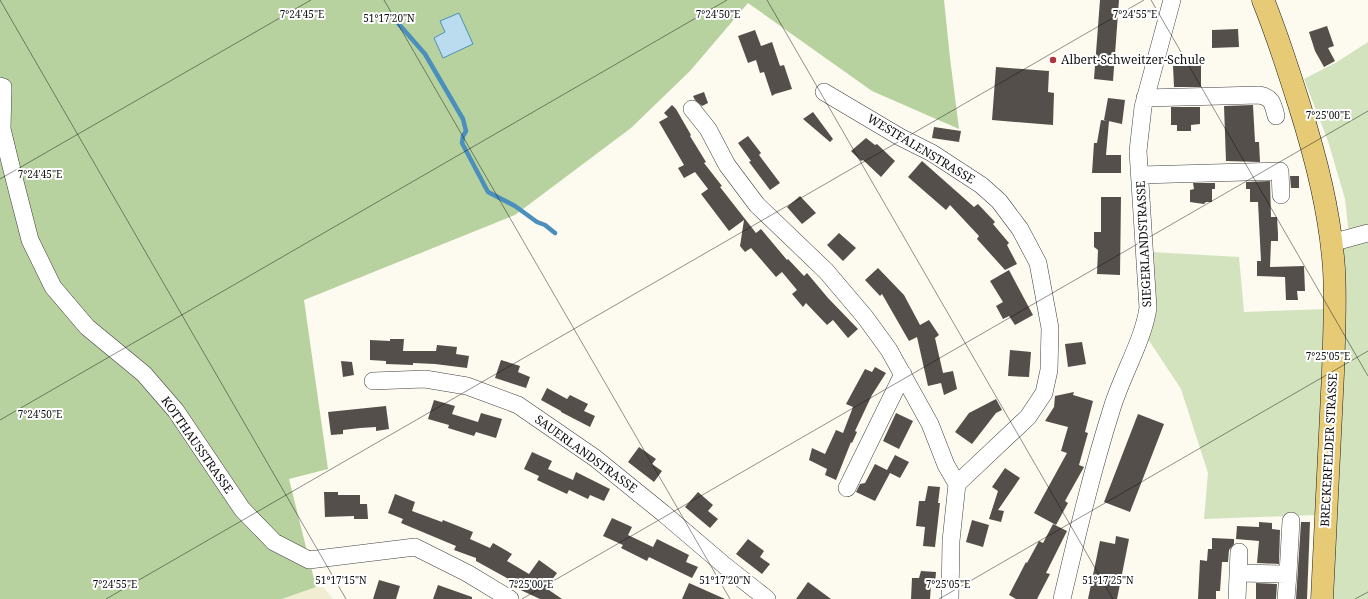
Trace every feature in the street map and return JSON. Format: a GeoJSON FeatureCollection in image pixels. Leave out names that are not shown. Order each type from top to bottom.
{"type":"FeatureCollection","features":[{"type":"Feature","properties":{"kind":"main road","name":"BRECKERFELDER STRASSE"},"geometry":{"type":"LineString","coordinates":[[1263,0],[1272,21],[1314,153],[1324,196],[1334,269],[1334,326],[1322,599]]}},
{"type":"Feature","properties":{"kind":"street","name":"SIEGERLANDSTRASSE"},"geometry":{"type":"LineString","coordinates":[[1062,599],[1086,501],[1112,407],[1147,314],[1148,308],[1138,151],[1145,98],[1172,0]]}},
{"type":"Feature","properties":{"kind":"street","name":"KOTTHAUSSTRASSE"},"geometry":{"type":"LineString","coordinates":[[0,86],[3,87],[2,129],[30,240],[53,287],[87,327],[144,374],[176,411],[242,509],[274,542],[309,560],[415,547],[467,573],[510,599]]}},
{"type":"Feature","properties":{"kind":"street","name":"WESTFALENSTRASSE"},"geometry":{"type":"LineString","coordinates":[[824,92],[932,153],[981,185],[999,201],[1020,229],[1038,263],[1050,328],[1049,370],[1044,393],[1028,417],[957,484]]}},
{"type":"Feature","properties":{"kind":"street"},"geometry":{"type":"LineString","coordinates":[[1145,98],[1259,95],[1272,101],[1276,116]]}},
{"type":"Feature","properties":{"kind":"street"},"geometry":{"type":"LineString","coordinates":[[692,109],[708,129],[727,165],[757,205],[783,228],[826,271],[866,316],[889,350],[930,424],[946,465],[957,484],[950,541],[950,599]]}},
{"type":"Feature","properties":{"kind":"street"},"geometry":{"type":"LineString","coordinates":[[1140,175],[1280,171],[1281,195]]}},
{"type":"Feature","properties":{"kind":"street"},"geometry":{"type":"LineString","coordinates":[[1331,243],[1368,233]]}},
{"type":"Feature","properties":{"kind":"street"},"geometry":{"type":"LineString","coordinates":[[847,488],[903,374]]}},
{"type":"Feature","properties":{"kind":"street","name":"SAUERLANDSTRASSE"},"geometry":{"type":"LineString","coordinates":[[373,381],[424,379],[467,386],[518,405],[594,458],[664,513],[724,565],[767,599]]}},
{"type":"Feature","properties":{"kind":"street"},"geometry":{"type":"LineString","coordinates":[[1286,599],[1291,521]]}},
{"type":"Feature","properties":{"kind":"street"},"geometry":{"type":"LineString","coordinates":[[1237,599],[1239,552]]}},
{"type":"Feature","properties":{"kind":"street"},"geometry":{"type":"LineString","coordinates":[[1238,573],[1288,574]]}},
{"type":"Feature","properties":{"kind":"shaded area"},"geometry":{"type":"Polygon","coordinates":[[[316,587],[323,587],[333,599],[282,599],[316,587]]]}},
{"type":"Feature","properties":{"kind":"green space"},"geometry":{"type":"Polygon","coordinates":[[[0,0],[944,0],[959,129],[872,91],[748,3],[690,71],[631,128],[515,215],[304,300],[328,469],[289,479],[316,587],[282,599],[0,599],[0,0]]]}},
{"type":"Feature","properties":{"kind":"green space"},"geometry":{"type":"Polygon","coordinates":[[[1368,42],[1368,229],[1349,235],[1345,199],[1328,141],[1304,79],[1337,62],[1368,42]]]}},
{"type":"Feature","properties":{"kind":"green space"},"geometry":{"type":"Polygon","coordinates":[[[1368,237],[1368,599],[1331,599],[1344,246],[1368,237]]]}},
{"type":"Feature","properties":{"kind":"green space"},"geometry":{"type":"Polygon","coordinates":[[[1152,252],[1239,257],[1244,312],[1326,309],[1317,515],[1204,519],[1208,473],[1181,389],[1148,339],[1152,252]]]}},
{"type":"Feature","properties":{"kind":"water"},"geometry":{"type":"Polygon","coordinates":[[[459,13],[473,44],[443,58],[434,38],[445,32],[440,21],[459,13]]]}},
{"type":"Feature","properties":{"kind":"building"},"geometry":{"type":"Polygon","coordinates":[[[1100,0],[1119,0],[1113,81],[1094,79],[1100,0]]]}},
{"type":"Feature","properties":{"kind":"building"},"geometry":{"type":"Polygon","coordinates":[[[1327,26],[1334,46],[1328,48],[1335,61],[1324,67],[1315,51],[1309,32],[1327,26]]]}},
{"type":"Feature","properties":{"kind":"building"},"geometry":{"type":"Polygon","coordinates":[[[1238,29],[1239,47],[1212,48],[1212,30],[1238,29]]]}},
{"type":"Feature","properties":{"kind":"building"},"geometry":{"type":"Polygon","coordinates":[[[755,30],[761,46],[772,42],[780,66],[784,65],[792,89],[772,96],[764,72],[760,73],[756,60],[748,63],[738,36],[755,30]]]}},
{"type":"Feature","properties":{"kind":"building"},"geometry":{"type":"Polygon","coordinates":[[[1201,65],[1201,87],[1174,87],[1173,66],[1201,65]]]}},
{"type":"Feature","properties":{"kind":"building"},"geometry":{"type":"Polygon","coordinates":[[[996,67],[1049,71],[1048,92],[1054,93],[1053,125],[992,120],[996,67]]]}},
{"type":"Feature","properties":{"kind":"building"},"geometry":{"type":"Polygon","coordinates":[[[704,92],[708,103],[702,106],[693,96],[704,92]]]}},
{"type":"Feature","properties":{"kind":"building"},"geometry":{"type":"Polygon","coordinates":[[[1108,98],[1125,100],[1122,124],[1104,120],[1108,98]]]}},
{"type":"Feature","properties":{"kind":"building"},"geometry":{"type":"Polygon","coordinates":[[[672,105],[676,109],[706,162],[704,163],[722,186],[720,187],[756,233],[761,229],[787,260],[788,259],[804,276],[807,273],[828,298],[858,329],[848,338],[833,320],[827,325],[806,303],[803,307],[792,294],[797,290],[782,272],[776,277],[751,248],[745,252],[740,246],[744,220],[729,231],[701,194],[708,189],[695,172],[684,178],[678,168],[684,165],[659,122],[668,117],[664,113],[672,105]]]}},
{"type":"Feature","properties":{"kind":"building"},"geometry":{"type":"Polygon","coordinates":[[[1253,105],[1255,142],[1259,142],[1260,162],[1226,161],[1224,106],[1253,105]]]}},
{"type":"Feature","properties":{"kind":"building"},"geometry":{"type":"Polygon","coordinates":[[[1171,107],[1200,107],[1200,124],[1191,125],[1191,131],[1177,131],[1177,125],[1171,125],[1171,107]]]}},
{"type":"Feature","properties":{"kind":"building"},"geometry":{"type":"Polygon","coordinates":[[[813,112],[833,139],[830,142],[803,119],[813,112]]]}},
{"type":"Feature","properties":{"kind":"building"},"geometry":{"type":"Polygon","coordinates":[[[1101,120],[1109,121],[1106,155],[1121,155],[1121,173],[1092,173],[1094,143],[1097,143],[1101,120]]]}},
{"type":"Feature","properties":{"kind":"building"},"geometry":{"type":"Polygon","coordinates":[[[934,127],[961,131],[959,142],[932,138],[934,127]]]}},
{"type":"Feature","properties":{"kind":"building"},"geometry":{"type":"Polygon","coordinates":[[[748,136],[761,153],[759,155],[780,183],[770,190],[749,162],[751,161],[738,143],[748,136]]]}},
{"type":"Feature","properties":{"kind":"building"},"geometry":{"type":"Polygon","coordinates":[[[866,138],[875,145],[877,144],[895,161],[881,177],[851,151],[866,138]]]}},
{"type":"Feature","properties":{"kind":"building"},"geometry":{"type":"Polygon","coordinates":[[[922,161],[974,207],[978,204],[995,222],[993,224],[1009,243],[1007,245],[1017,264],[1005,270],[977,239],[979,236],[950,205],[946,210],[908,177],[922,161]]]}},
{"type":"Feature","properties":{"kind":"building"},"geometry":{"type":"Polygon","coordinates":[[[1290,176],[1299,176],[1299,188],[1291,188],[1290,176]]]}},
{"type":"Feature","properties":{"kind":"building"},"geometry":{"type":"Polygon","coordinates":[[[1270,181],[1271,217],[1277,217],[1278,241],[1271,241],[1270,267],[1304,266],[1305,291],[1297,291],[1298,300],[1286,300],[1285,277],[1257,276],[1257,261],[1261,261],[1258,202],[1250,202],[1250,189],[1246,189],[1246,182],[1270,181]]]}},
{"type":"Feature","properties":{"kind":"building"},"geometry":{"type":"Polygon","coordinates":[[[1193,183],[1215,183],[1215,189],[1212,189],[1212,202],[1206,202],[1204,204],[1190,202],[1190,190],[1194,189],[1193,183]]]}},
{"type":"Feature","properties":{"kind":"building"},"geometry":{"type":"Polygon","coordinates":[[[800,196],[816,213],[802,224],[787,207],[800,196]]]}},
{"type":"Feature","properties":{"kind":"building"},"geometry":{"type":"Polygon","coordinates":[[[1101,197],[1121,197],[1120,275],[1097,274],[1098,250],[1094,247],[1094,232],[1101,232],[1101,197]]]}},
{"type":"Feature","properties":{"kind":"building"},"geometry":{"type":"Polygon","coordinates":[[[839,233],[856,248],[843,261],[827,245],[839,233]]]}},
{"type":"Feature","properties":{"kind":"building"},"geometry":{"type":"Polygon","coordinates":[[[878,268],[904,295],[920,325],[929,320],[939,335],[935,338],[943,373],[953,371],[957,389],[944,395],[941,383],[928,386],[917,337],[909,341],[882,294],[880,296],[865,280],[878,268]]]}},
{"type":"Feature","properties":{"kind":"building"},"geometry":{"type":"Polygon","coordinates":[[[1009,270],[1033,315],[1015,325],[1009,316],[1003,319],[996,306],[1003,302],[990,281],[1009,270]]]}},
{"type":"Feature","properties":{"kind":"building"},"geometry":{"type":"Polygon","coordinates":[[[390,339],[404,339],[403,351],[436,351],[437,345],[457,347],[456,354],[469,356],[467,368],[435,364],[386,364],[386,361],[370,360],[370,340],[390,341],[390,339]]]}},
{"type":"Feature","properties":{"kind":"building"},"geometry":{"type":"Polygon","coordinates":[[[1082,342],[1086,364],[1068,367],[1065,344],[1082,342]]]}},
{"type":"Feature","properties":{"kind":"building"},"geometry":{"type":"Polygon","coordinates":[[[1010,350],[1031,352],[1029,377],[1008,376],[1010,350]]]}},
{"type":"Feature","properties":{"kind":"building"},"geometry":{"type":"Polygon","coordinates":[[[501,360],[520,366],[518,372],[530,377],[526,388],[495,378],[501,360]]]}},
{"type":"Feature","properties":{"kind":"building"},"geometry":{"type":"Polygon","coordinates":[[[341,361],[352,362],[354,375],[343,377],[341,361]]]}},
{"type":"Feature","properties":{"kind":"building"},"geometry":{"type":"Polygon","coordinates":[[[875,367],[886,373],[872,395],[855,431],[857,432],[852,443],[851,442],[836,480],[825,475],[827,469],[809,460],[812,448],[825,454],[836,430],[843,433],[853,407],[846,404],[865,369],[872,372],[875,367]]]}},
{"type":"Feature","properties":{"kind":"building"},"geometry":{"type":"Polygon","coordinates":[[[547,388],[567,399],[570,395],[588,404],[584,411],[595,416],[590,427],[541,400],[547,388]]]}},
{"type":"Feature","properties":{"kind":"building"},"geometry":{"type":"Polygon","coordinates":[[[1074,392],[1073,395],[1093,401],[1085,432],[1088,433],[1079,465],[1084,467],[1065,501],[1068,503],[1056,525],[1034,513],[1067,453],[1061,451],[1068,427],[1045,421],[1054,407],[1055,396],[1074,392]]]}},
{"type":"Feature","properties":{"kind":"building"},"geometry":{"type":"Polygon","coordinates":[[[996,399],[1002,410],[996,413],[972,444],[955,432],[969,413],[996,399]]]}},
{"type":"Feature","properties":{"kind":"building"},"geometry":{"type":"Polygon","coordinates":[[[434,400],[455,406],[452,414],[478,422],[481,413],[502,419],[496,438],[476,432],[474,436],[448,428],[449,425],[428,419],[434,400]]]}},
{"type":"Feature","properties":{"kind":"building"},"geometry":{"type":"Polygon","coordinates":[[[386,406],[389,429],[376,431],[376,427],[360,428],[343,430],[343,434],[331,435],[328,412],[386,406]]]}},
{"type":"Feature","properties":{"kind":"building"},"geometry":{"type":"Polygon","coordinates":[[[896,413],[913,421],[899,449],[883,441],[896,413]]]}},
{"type":"Feature","properties":{"kind":"building"},"geometry":{"type":"Polygon","coordinates":[[[1138,414],[1164,424],[1130,512],[1104,502],[1138,414]]]}},
{"type":"Feature","properties":{"kind":"building"},"geometry":{"type":"Polygon","coordinates":[[[639,447],[656,459],[652,464],[662,471],[654,482],[628,462],[639,447]]]}},
{"type":"Feature","properties":{"kind":"building"},"geometry":{"type":"Polygon","coordinates":[[[532,452],[552,461],[548,469],[573,480],[576,472],[610,489],[604,501],[590,495],[588,499],[569,490],[567,494],[537,480],[539,476],[524,469],[532,452]]]}},
{"type":"Feature","properties":{"kind":"building"},"geometry":{"type":"Polygon","coordinates":[[[895,455],[909,462],[900,478],[890,473],[875,501],[856,492],[860,484],[865,483],[875,464],[887,470],[895,455]]]}},
{"type":"Feature","properties":{"kind":"building"},"geometry":{"type":"Polygon","coordinates":[[[1005,468],[1020,478],[998,510],[1004,511],[1001,522],[989,519],[998,491],[992,487],[1005,468]]]}},
{"type":"Feature","properties":{"kind":"building"},"geometry":{"type":"Polygon","coordinates":[[[928,486],[940,487],[938,503],[940,503],[935,547],[923,546],[925,527],[916,526],[919,501],[925,501],[928,486]]]}},
{"type":"Feature","properties":{"kind":"building"},"geometry":{"type":"Polygon","coordinates":[[[324,492],[338,492],[338,495],[360,495],[360,504],[367,504],[368,519],[354,519],[354,516],[325,517],[324,492]]]}},
{"type":"Feature","properties":{"kind":"building"},"geometry":{"type":"Polygon","coordinates":[[[698,492],[713,505],[708,511],[718,519],[710,528],[685,507],[698,492]]]}},
{"type":"Feature","properties":{"kind":"building"},"geometry":{"type":"Polygon","coordinates":[[[395,494],[415,502],[412,511],[442,522],[443,520],[473,532],[470,539],[490,548],[493,543],[512,554],[507,561],[529,574],[539,560],[557,573],[546,588],[562,599],[540,599],[512,586],[514,582],[476,561],[476,558],[454,550],[456,546],[401,523],[403,519],[388,513],[395,494]]]}},
{"type":"Feature","properties":{"kind":"building"},"geometry":{"type":"Polygon","coordinates":[[[612,518],[632,527],[628,535],[653,547],[657,539],[689,555],[686,562],[698,567],[692,578],[649,557],[647,561],[621,548],[623,545],[603,536],[612,518]]]}},
{"type":"Feature","properties":{"kind":"building"},"geometry":{"type":"Polygon","coordinates":[[[972,520],[989,525],[983,547],[966,542],[972,520]]]}},
{"type":"Feature","properties":{"kind":"building"},"geometry":{"type":"Polygon","coordinates":[[[1259,522],[1272,523],[1272,529],[1280,530],[1279,564],[1257,563],[1259,541],[1236,539],[1237,526],[1259,527],[1259,522]]]}},
{"type":"Feature","properties":{"kind":"building"},"geometry":{"type":"Polygon","coordinates":[[[1301,522],[1310,522],[1307,599],[1296,599],[1301,522]]]}},
{"type":"Feature","properties":{"kind":"building"},"geometry":{"type":"Polygon","coordinates":[[[1053,524],[1067,531],[1046,573],[1050,574],[1037,599],[1016,599],[1009,595],[1039,541],[1043,543],[1053,524]]]}},
{"type":"Feature","properties":{"kind":"building"},"geometry":{"type":"Polygon","coordinates":[[[1116,536],[1129,539],[1117,599],[1088,599],[1100,541],[1115,544],[1116,536]]]}},
{"type":"Feature","properties":{"kind":"building"},"geometry":{"type":"Polygon","coordinates":[[[1212,538],[1234,539],[1234,544],[1229,550],[1228,562],[1222,562],[1220,591],[1216,591],[1216,599],[1198,599],[1200,560],[1207,561],[1208,549],[1212,549],[1212,538]]]}},
{"type":"Feature","properties":{"kind":"building"},"geometry":{"type":"Polygon","coordinates":[[[748,539],[764,551],[760,557],[770,564],[762,574],[736,554],[748,539]]]}},
{"type":"Feature","properties":{"kind":"building"},"geometry":{"type":"Polygon","coordinates":[[[921,571],[936,572],[935,584],[931,584],[930,599],[911,599],[912,578],[919,578],[921,571]]]}},
{"type":"Feature","properties":{"kind":"building"},"geometry":{"type":"Polygon","coordinates":[[[379,580],[400,586],[396,599],[373,599],[379,580]]]}},
{"type":"Feature","properties":{"kind":"building"},"geometry":{"type":"Polygon","coordinates":[[[808,582],[831,599],[796,599],[808,582]]]}},
{"type":"Feature","properties":{"kind":"building"},"geometry":{"type":"Polygon","coordinates":[[[689,583],[725,599],[682,599],[689,583]]]}},
{"type":"Feature","properties":{"kind":"building"},"geometry":{"type":"Polygon","coordinates":[[[1256,583],[1277,584],[1276,599],[1256,599],[1256,583]]]}},
{"type":"Feature","properties":{"kind":"building"},"geometry":{"type":"Polygon","coordinates":[[[438,585],[472,597],[472,599],[433,599],[438,585]]]}},
{"type":"Feature","properties":{"kind":"waterway"},"geometry":{"type":"LineString","coordinates":[[390,14],[425,54],[463,119],[466,131],[463,136],[462,143],[488,192],[515,206],[555,233]]}},
{"type":"Feature","properties":{"kind":"place","name":"Albert-Schweitzer-Schule"},"geometry":{"type":"Point","coordinates":[1053,60]}}]}
